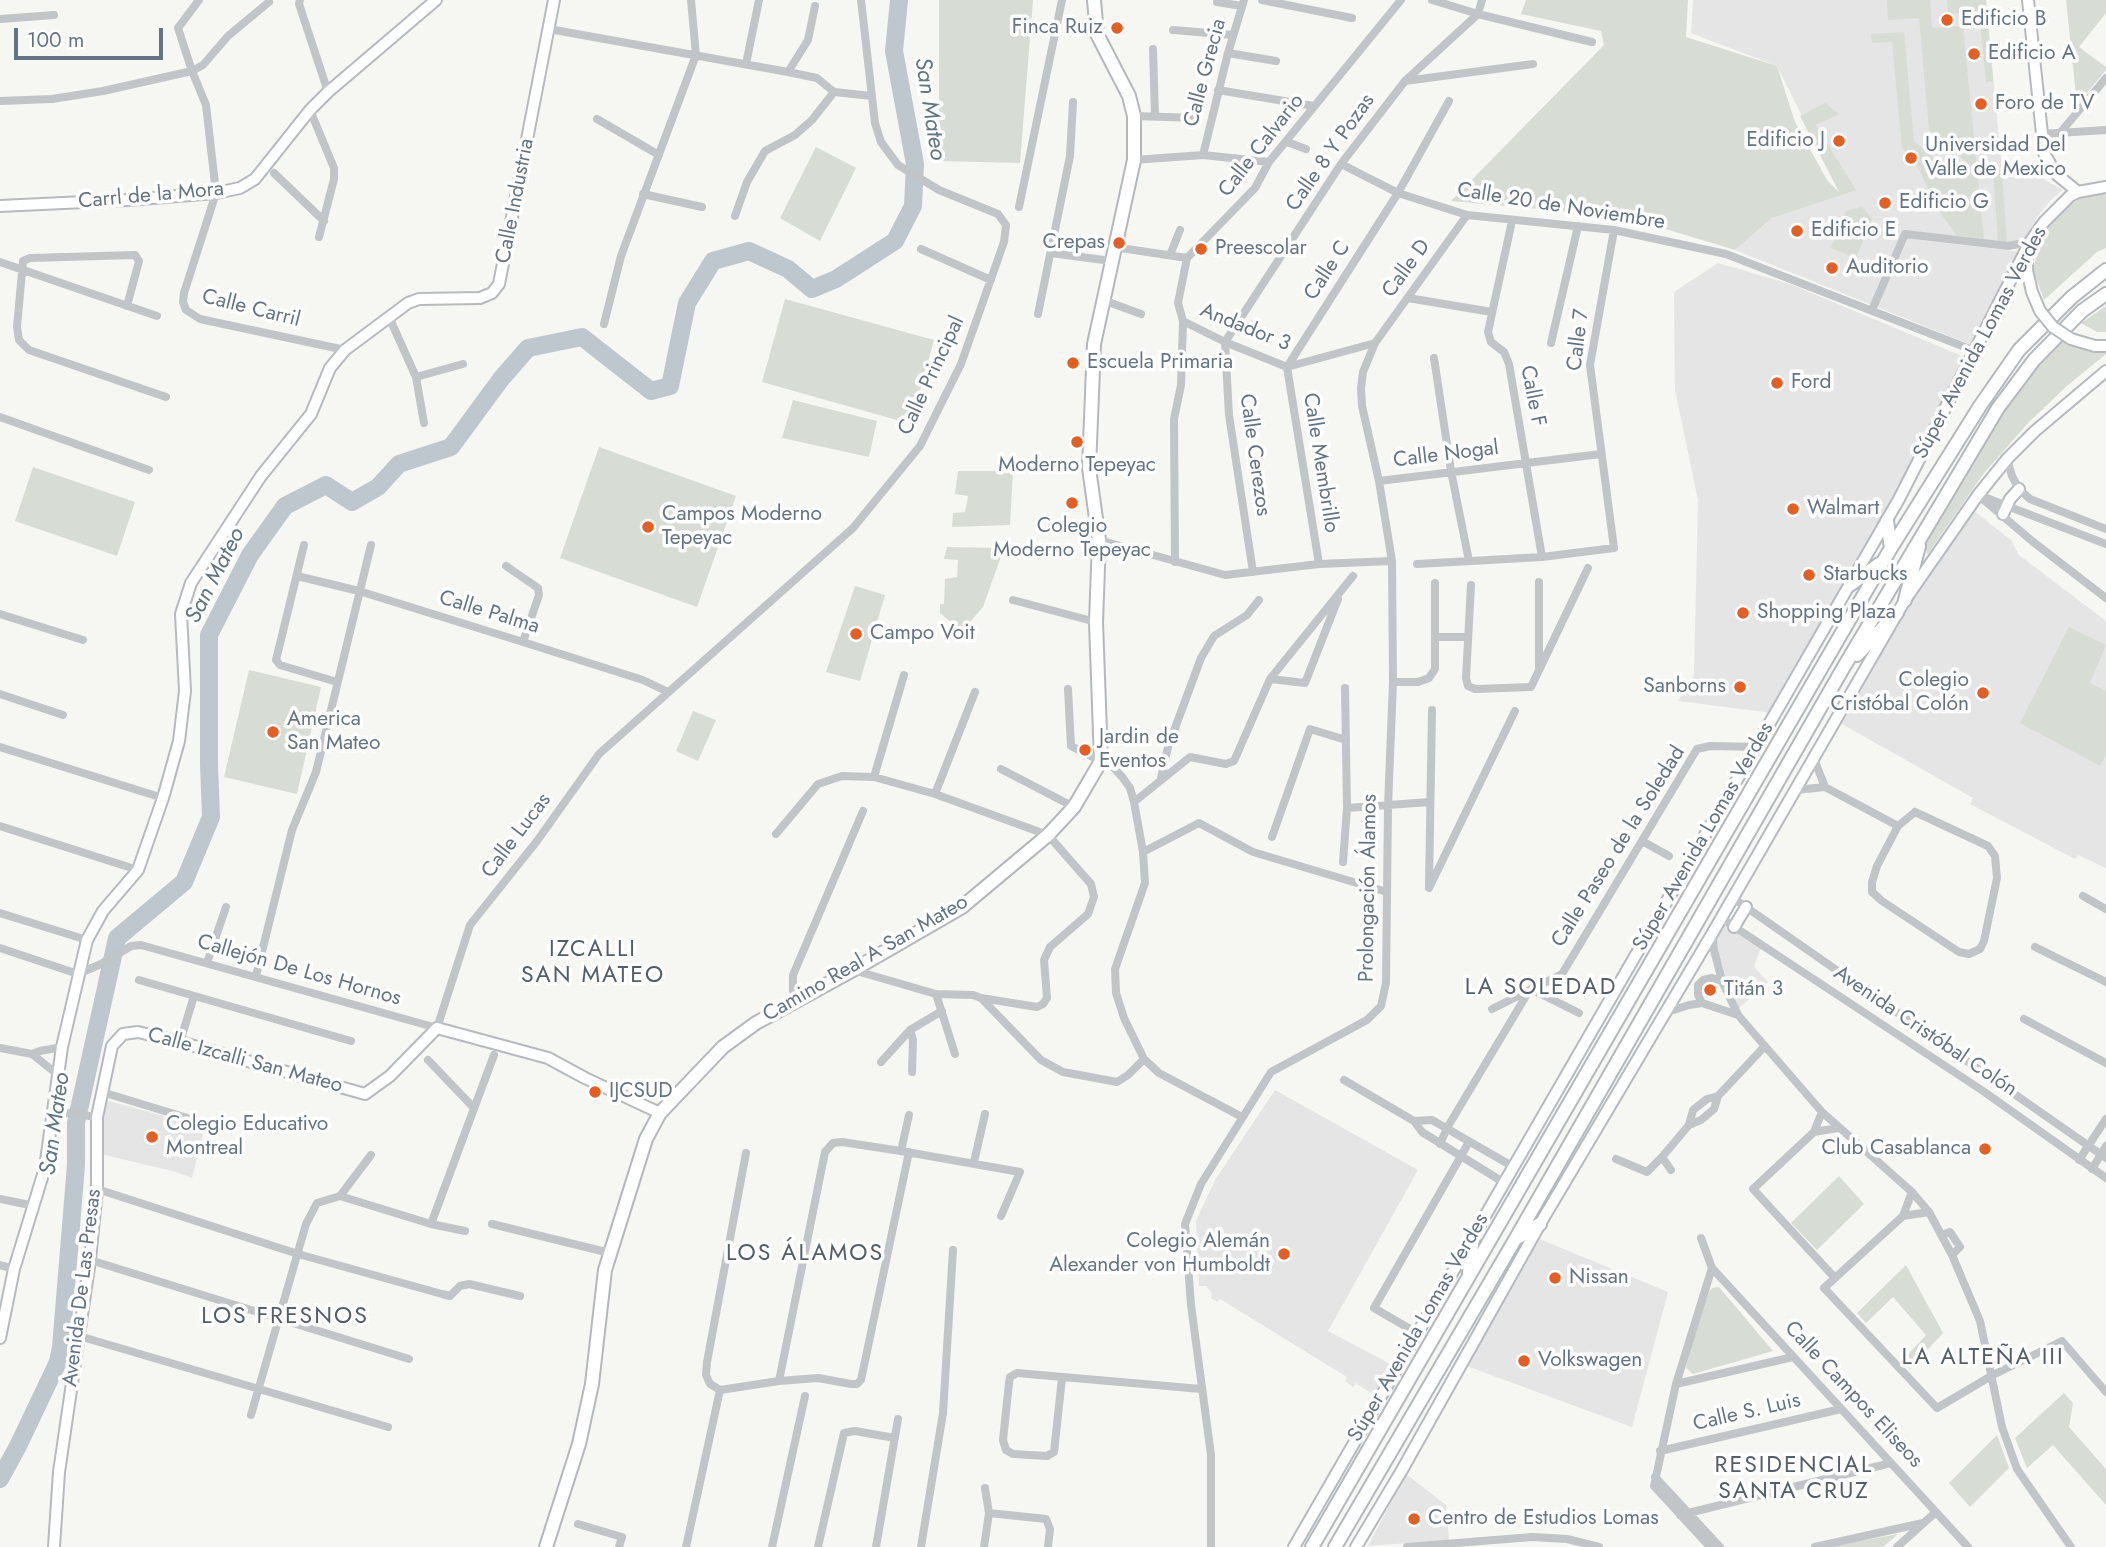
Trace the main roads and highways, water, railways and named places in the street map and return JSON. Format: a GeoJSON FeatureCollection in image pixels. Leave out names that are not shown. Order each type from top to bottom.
{"type":"FeatureCollection","features":[{"type":"Feature","properties":{"kind":"main road","name":"Camino Real A San Mateo"},"geometry":{"type":"LineString","coordinates":[[547,1547],[579,1444],[592,1384],[605,1270],[646,1139],[660,1114],[723,1046],[756,1023],[962,908],[1048,835],[1074,807],[1101,761],[1096,622],[1099,540],[1089,468],[1094,344],[1133,160],[1138,116],[1097,34],[1094,0]]}},
{"type":"Feature","properties":{"kind":"main road","name":"Súper Avenida Lomas Verdes"},"geometry":{"type":"LineString","coordinates":[[1312,1547],[1891,548],[1980,405],[2019,350],[2072,297],[2106,270]]}},
{"type":"Feature","properties":{"kind":"main road","name":"Súper Avenida Lomas Verdes"},"geometry":{"type":"LineString","coordinates":[[1335,1547],[1922,532],[1998,408],[2034,359],[2082,311],[2106,294]]}},
{"type":"Feature","properties":{"kind":"main road"},"geometry":{"type":"LineString","coordinates":[[1887,521],[1891,548]]}},
{"type":"Feature","properties":{"kind":"main road"},"geometry":{"type":"LineString","coordinates":[[1905,600],[1922,532]]}},
{"type":"Feature","properties":{"kind":"main road"},"geometry":{"type":"LineString","coordinates":[[1850,584],[1883,562]]}},
{"type":"Feature","properties":{"kind":"main road"},"geometry":{"type":"LineString","coordinates":[[1842,670],[1897,613]]}},
{"type":"Feature","properties":{"kind":"main road"},"geometry":{"type":"LineString","coordinates":[[1516,1238],[1541,1224]]}},
{"type":"Feature","properties":{"kind":"main road"},"geometry":{"type":"LineString","coordinates":[[1468,1277],[1473,1235]]}},
{"type":"Feature","properties":{"kind":"waterway","name":"San Mateo"},"geometry":{"type":"LineString","coordinates":[[0,1479],[58,1362],[76,1165],[76,1123],[117,938],[184,882],[211,817],[209,635],[250,555],[285,506],[326,485],[352,502],[378,487],[399,464],[451,447],[501,379],[528,348],[582,337],[651,391],[670,386],[687,303],[713,261],[749,251],[788,269],[812,289],[836,279],[895,241],[913,206],[915,164],[894,51],[899,0]]}},
{"type":"Feature","properties":{"kind":"place","name":"Edificio B"},"geometry":{"type":"Point","coordinates":[1947,20]}},
{"type":"Feature","properties":{"kind":"place","name":"Finca Ruiz"},"geometry":{"type":"Point","coordinates":[1117,28]}},
{"type":"Feature","properties":{"kind":"place","name":"Edificio A"},"geometry":{"type":"Point","coordinates":[1974,54]}},
{"type":"Feature","properties":{"kind":"place","name":"Foro de TV"},"geometry":{"type":"Point","coordinates":[1981,104]}},
{"type":"Feature","properties":{"kind":"place","name":"Edificio J"},"geometry":{"type":"Point","coordinates":[1839,141]}},
{"type":"Feature","properties":{"kind":"place","name":"Universidad Del Valle de Mexico"},"geometry":{"type":"Point","coordinates":[1911,158]}},
{"type":"Feature","properties":{"kind":"place","name":"Edificio G"},"geometry":{"type":"Point","coordinates":[1885,203]}},
{"type":"Feature","properties":{"kind":"place","name":"Edificio E"},"geometry":{"type":"Point","coordinates":[1797,231]}},
{"type":"Feature","properties":{"kind":"place","name":"Crepas"},"geometry":{"type":"Point","coordinates":[1119,243]}},
{"type":"Feature","properties":{"kind":"place","name":"Preescolar"},"geometry":{"type":"Point","coordinates":[1201,249]}},
{"type":"Feature","properties":{"kind":"place","name":"Auditorio"},"geometry":{"type":"Point","coordinates":[1832,268]}},
{"type":"Feature","properties":{"kind":"place","name":"Escuela Primaria"},"geometry":{"type":"Point","coordinates":[1073,363]}},
{"type":"Feature","properties":{"kind":"place","name":"Ford"},"geometry":{"type":"Point","coordinates":[1777,383]}},
{"type":"Feature","properties":{"kind":"place","name":"Moderno Tepeyac"},"geometry":{"type":"Point","coordinates":[1077,442]}},
{"type":"Feature","properties":{"kind":"place","name":"Colegio Moderno Tepeyac"},"geometry":{"type":"Point","coordinates":[1072,503]}},
{"type":"Feature","properties":{"kind":"place","name":"Walmart"},"geometry":{"type":"Point","coordinates":[1793,509]}},
{"type":"Feature","properties":{"kind":"place","name":"Campos Moderno Tepeyac"},"geometry":{"type":"Point","coordinates":[648,527]}},
{"type":"Feature","properties":{"kind":"place","name":"Starbucks"},"geometry":{"type":"Point","coordinates":[1809,575]}},
{"type":"Feature","properties":{"kind":"place","name":"Shopping Plaza"},"geometry":{"type":"Point","coordinates":[1743,613]}},
{"type":"Feature","properties":{"kind":"place","name":"Campo Voit"},"geometry":{"type":"Point","coordinates":[856,634]}},
{"type":"Feature","properties":{"kind":"place","name":"Sanborns"},"geometry":{"type":"Point","coordinates":[1740,687]}},
{"type":"Feature","properties":{"kind":"place","name":"Colegio Cristóbal Colón"},"geometry":{"type":"Point","coordinates":[1983,693]}},
{"type":"Feature","properties":{"kind":"place","name":"America San Mateo"},"geometry":{"type":"Point","coordinates":[273,732]}},
{"type":"Feature","properties":{"kind":"place","name":"Jardin de Eventos"},"geometry":{"type":"Point","coordinates":[1085,750]}},
{"type":"Feature","properties":{"kind":"place","name":"Titán 3"},"geometry":{"type":"Point","coordinates":[1710,990]}},
{"type":"Feature","properties":{"kind":"place","name":"IJCSUD"},"geometry":{"type":"Point","coordinates":[595,1092]}},
{"type":"Feature","properties":{"kind":"place","name":"Colegio Educativo Montreal"},"geometry":{"type":"Point","coordinates":[152,1137]}},
{"type":"Feature","properties":{"kind":"place","name":"Club Casablanca"},"geometry":{"type":"Point","coordinates":[1985,1149]}},
{"type":"Feature","properties":{"kind":"place","name":"Colegio Alemán Alexander von Humboldt"},"geometry":{"type":"Point","coordinates":[1284,1254]}},
{"type":"Feature","properties":{"kind":"place","name":"Nissan"},"geometry":{"type":"Point","coordinates":[1555,1278]}},
{"type":"Feature","properties":{"kind":"place","name":"Volkswagen"},"geometry":{"type":"Point","coordinates":[1524,1361]}},
{"type":"Feature","properties":{"kind":"place","name":"Centro de Estudios Lomas"},"geometry":{"type":"Point","coordinates":[1414,1519]}},
{"type":"Feature","properties":{"kind":"district","name":"IZCALLI SAN MATEO"},"geometry":{"type":"Point","coordinates":[593,963]}},
{"type":"Feature","properties":{"kind":"district","name":"LA SOLEDAD"},"geometry":{"type":"Point","coordinates":[1541,988]}},
{"type":"Feature","properties":{"kind":"district","name":"LOS ÁLAMOS"},"geometry":{"type":"Point","coordinates":[805,1254]}},
{"type":"Feature","properties":{"kind":"district","name":"LOS FRESNOS"},"geometry":{"type":"Point","coordinates":[285,1317]}},
{"type":"Feature","properties":{"kind":"district","name":"LA ALTEÑA III"},"geometry":{"type":"Point","coordinates":[1983,1358]}},
{"type":"Feature","properties":{"kind":"district","name":"RESIDENCIAL SANTA CRUZ"},"geometry":{"type":"Point","coordinates":[1794,1479]}}]}
